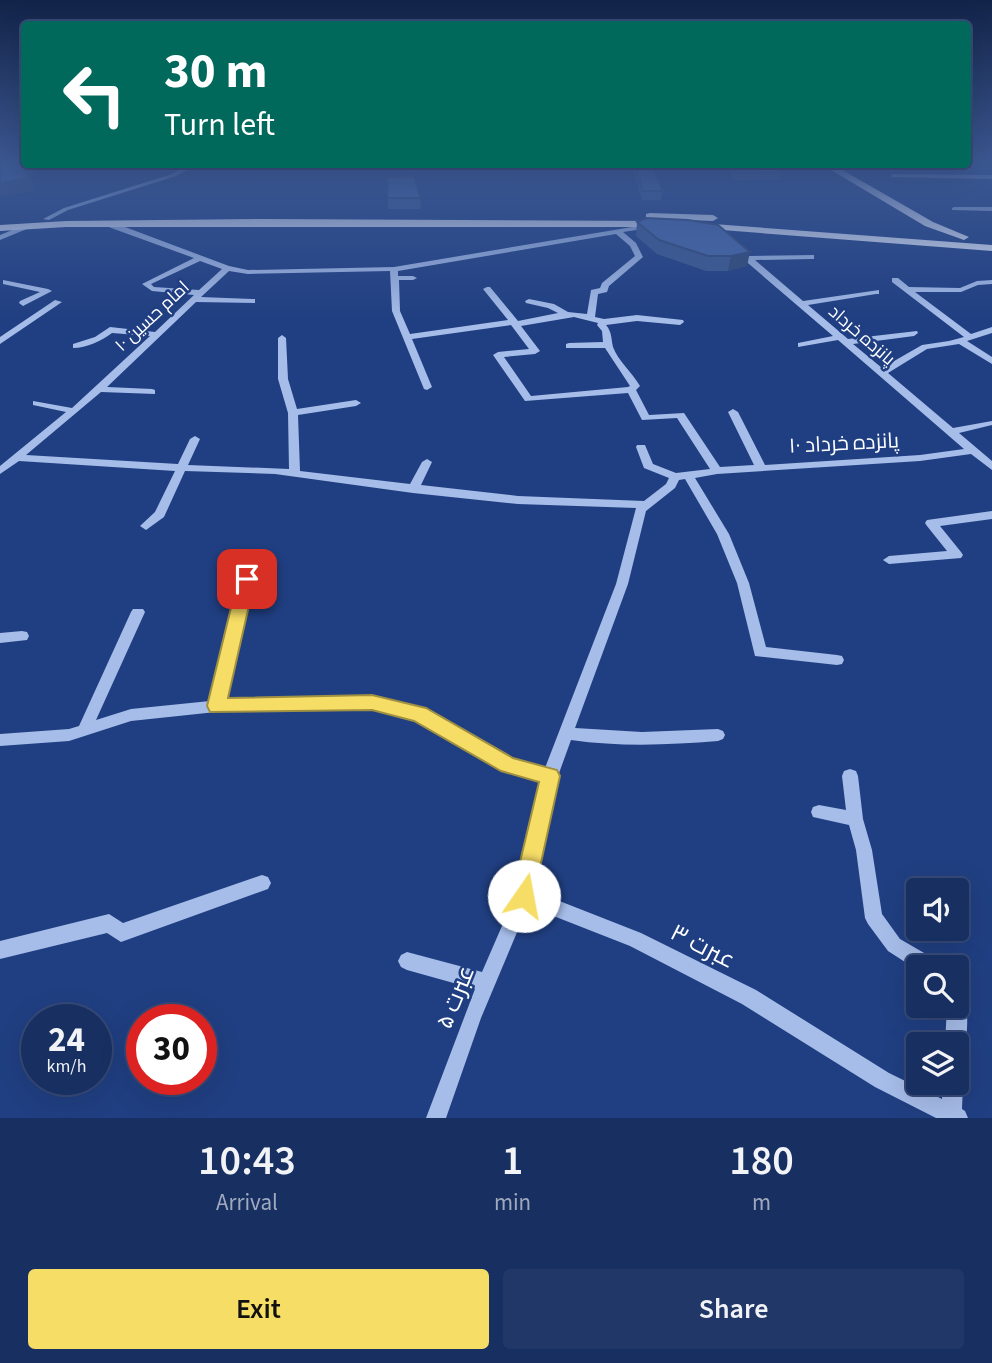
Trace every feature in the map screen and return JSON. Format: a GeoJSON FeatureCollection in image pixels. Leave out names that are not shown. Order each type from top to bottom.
{"type":"FeatureCollection","features":[{"type":"Feature","properties":{"kind":"main road"},"geometry":{"type":"LineString","coordinates":[[912,214],[929,224],[964,237]]}},
{"type":"Feature","properties":{"kind":"main road"},"geometry":{"type":"LineString","coordinates":[[0,222],[47,219],[647,216],[992,240]]}},
{"type":"Feature","properties":{"kind":"main road"},"geometry":{"type":"LineString","coordinates":[[0,228],[289,219],[656,224],[992,248]]}},
{"type":"Feature","properties":{"kind":"street"},"geometry":{"type":"LineString","coordinates":[[47,219],[56,214]]}},
{"type":"Feature","properties":{"kind":"street","name":"امام حسین ۱۰"},"geometry":{"type":"LineString","coordinates":[[0,471],[74,411],[227,268],[106,223]]}},
{"type":"Feature","properties":{"kind":"street"},"geometry":{"type":"LineString","coordinates":[[394,274],[656,224]]}},
{"type":"Feature","properties":{"kind":"street"},"geometry":{"type":"LineString","coordinates":[[0,238],[30,226]]}},
{"type":"Feature","properties":{"kind":"street","name":"پانزده خرداد"},"geometry":{"type":"LineString","coordinates":[[711,227],[992,467]]}},
{"type":"Feature","properties":{"kind":"street"},"geometry":{"type":"LineString","coordinates":[[591,318],[594,292],[604,290],[606,285],[639,257],[634,245],[619,233]]}},
{"type":"Feature","properties":{"kind":"street"},"geometry":{"type":"LineString","coordinates":[[748,258],[811,257]]}},
{"type":"Feature","properties":{"kind":"street"},"geometry":{"type":"LineString","coordinates":[[200,258],[146,284],[152,289],[231,303],[252,301]]}},
{"type":"Feature","properties":{"kind":"street"},"geometry":{"type":"LineString","coordinates":[[227,268],[248,272],[394,274],[413,278]]}},
{"type":"Feature","properties":{"kind":"street"},"geometry":{"type":"LineString","coordinates":[[394,274],[396,311],[427,387]]}},
{"type":"Feature","properties":{"kind":"street"},"geometry":{"type":"LineString","coordinates":[[895,280],[971,338]]}},
{"type":"Feature","properties":{"kind":"street"},"geometry":{"type":"LineString","coordinates":[[906,289],[961,290],[977,283],[992,282]]}},
{"type":"Feature","properties":{"kind":"street"},"geometry":{"type":"LineString","coordinates":[[2,283],[48,290],[23,303]]}},
{"type":"Feature","properties":{"kind":"street"},"geometry":{"type":"LineString","coordinates":[[487,289],[534,351],[498,355],[528,400],[631,390],[635,386],[629,372],[620,367],[606,345],[606,330],[601,325],[604,322]]}},
{"type":"Feature","properties":{"kind":"street"},"geometry":{"type":"LineString","coordinates":[[801,304],[876,292]]}},
{"type":"Feature","properties":{"kind":"street"},"geometry":{"type":"LineString","coordinates":[[529,301],[551,306],[565,314]]}},
{"type":"Feature","properties":{"kind":"street"},"geometry":{"type":"LineString","coordinates":[[0,341],[58,302]]}},
{"type":"Feature","properties":{"kind":"street"},"geometry":{"type":"LineString","coordinates":[[407,337],[552,319],[565,314],[582,314],[604,322],[637,318],[680,322]]}},
{"type":"Feature","properties":{"kind":"street"},"geometry":{"type":"LineString","coordinates":[[76,346],[110,330],[154,334]]}},
{"type":"Feature","properties":{"kind":"street"},"geometry":{"type":"LineString","coordinates":[[881,373],[925,347],[961,341],[992,330]]}},
{"type":"Feature","properties":{"kind":"street"},"geometry":{"type":"LineString","coordinates":[[801,345],[914,333]]}},
{"type":"Feature","properties":{"kind":"street"},"geometry":{"type":"LineString","coordinates":[[282,338],[284,379],[293,413],[295,473]]}},
{"type":"Feature","properties":{"kind":"street"},"geometry":{"type":"LineString","coordinates":[[961,341],[992,361]]}},
{"type":"Feature","properties":{"kind":"street"},"geometry":{"type":"LineString","coordinates":[[569,346],[606,345]]}},
{"type":"Feature","properties":{"kind":"street"},"geometry":{"type":"LineString","coordinates":[[98,389],[152,392]]}},
{"type":"Feature","properties":{"kind":"street"},"geometry":{"type":"LineString","coordinates":[[631,390],[646,418],[680,415],[717,471]]}},
{"type":"Feature","properties":{"kind":"street"},"geometry":{"type":"LineString","coordinates":[[293,413],[356,403]]}},
{"type":"Feature","properties":{"kind":"street"},"geometry":{"type":"LineString","coordinates":[[36,404],[74,411]]}},
{"type":"Feature","properties":{"kind":"street"},"geometry":{"type":"LineString","coordinates":[[733,412],[760,467]]}},
{"type":"Feature","properties":{"kind":"street"},"geometry":{"type":"LineString","coordinates":[[950,432],[989,423]]}},
{"type":"Feature","properties":{"kind":"street"},"geometry":{"type":"LineString","coordinates":[[146,526],[160,514],[195,439]]}},
{"type":"Feature","properties":{"kind":"street"},"geometry":{"type":"LineString","coordinates":[[641,447],[648,466],[681,476],[723,534],[738,571],[760,652],[837,660]]}},
{"type":"Feature","properties":{"kind":"street","name":"پانزده خرداد ۱۰"},"geometry":{"type":"LineString","coordinates":[[681,476],[760,467],[919,458],[973,451]]}},
{"type":"Feature","properties":{"kind":"street"},"geometry":{"type":"LineString","coordinates":[[16,458],[295,473],[518,500],[646,505]]}},
{"type":"Feature","properties":{"kind":"street"},"geometry":{"type":"LineString","coordinates":[[413,489],[427,461]]}},
{"type":"Feature","properties":{"kind":"street"},"geometry":{"type":"LineString","coordinates":[[524,896],[550,776],[622,584],[641,510],[681,476]]}},
{"type":"Feature","properties":{"kind":"street"},"geometry":{"type":"LineString","coordinates":[[889,560],[957,555],[931,523],[992,514]]}},
{"type":"Feature","properties":{"kind":"street"},"geometry":{"type":"LineString","coordinates":[[216,706],[253,554]]}},
{"type":"Feature","properties":{"kind":"street"},"geometry":{"type":"LineString","coordinates":[[85,728],[138,612]]}},
{"type":"Feature","properties":{"kind":"street"},"geometry":{"type":"LineString","coordinates":[[0,638],[22,636]]}},
{"type":"Feature","properties":{"kind":"street"},"geometry":{"type":"LineString","coordinates":[[1,742],[69,735],[131,715],[216,706],[372,703],[419,714],[508,765],[550,776]]}},
{"type":"Feature","properties":{"kind":"street"},"geometry":{"type":"LineString","coordinates":[[567,733],[614,741],[628,736],[665,739],[718,734]]}},
{"type":"Feature","properties":{"kind":"street"},"geometry":{"type":"LineString","coordinates":[[850,776],[855,819],[864,850],[874,918],[894,945],[910,955]]}},
{"type":"Feature","properties":{"kind":"street"},"geometry":{"type":"LineString","coordinates":[[819,812],[855,819]]}},
{"type":"Feature","properties":{"kind":"street"},"geometry":{"type":"LineString","coordinates":[[0,950],[109,923],[121,933],[262,883]]}},
{"type":"Feature","properties":{"kind":"street","name":"عبرت ۵"},"geometry":{"type":"LineString","coordinates":[[436,1118],[487,983],[524,896]]}},
{"type":"Feature","properties":{"kind":"street","name":"عبرت ۳"},"geometry":{"type":"LineString","coordinates":[[524,896],[635,939],[749,997],[882,1080],[954,1116]]}},
{"type":"Feature","properties":{"kind":"street"},"geometry":{"type":"LineString","coordinates":[[408,961],[487,983]]}},
{"type":"Feature","properties":{"kind":"street"},"geometry":{"type":"LineString","coordinates":[[953,1095],[954,1116]]}},
{"type":"Feature","properties":{"kind":"building"},"geometry":{"type":"Polygon","coordinates":[[[646,218],[718,225],[750,252],[731,256],[708,256],[659,240],[637,222],[646,218]]]}},
{"type":"Feature","properties":{"kind":"route"},"geometry":{"type":"LineString","coordinates":[[247,579],[216,706],[372,703],[419,714],[508,765],[550,776],[524,896]]}}]}
